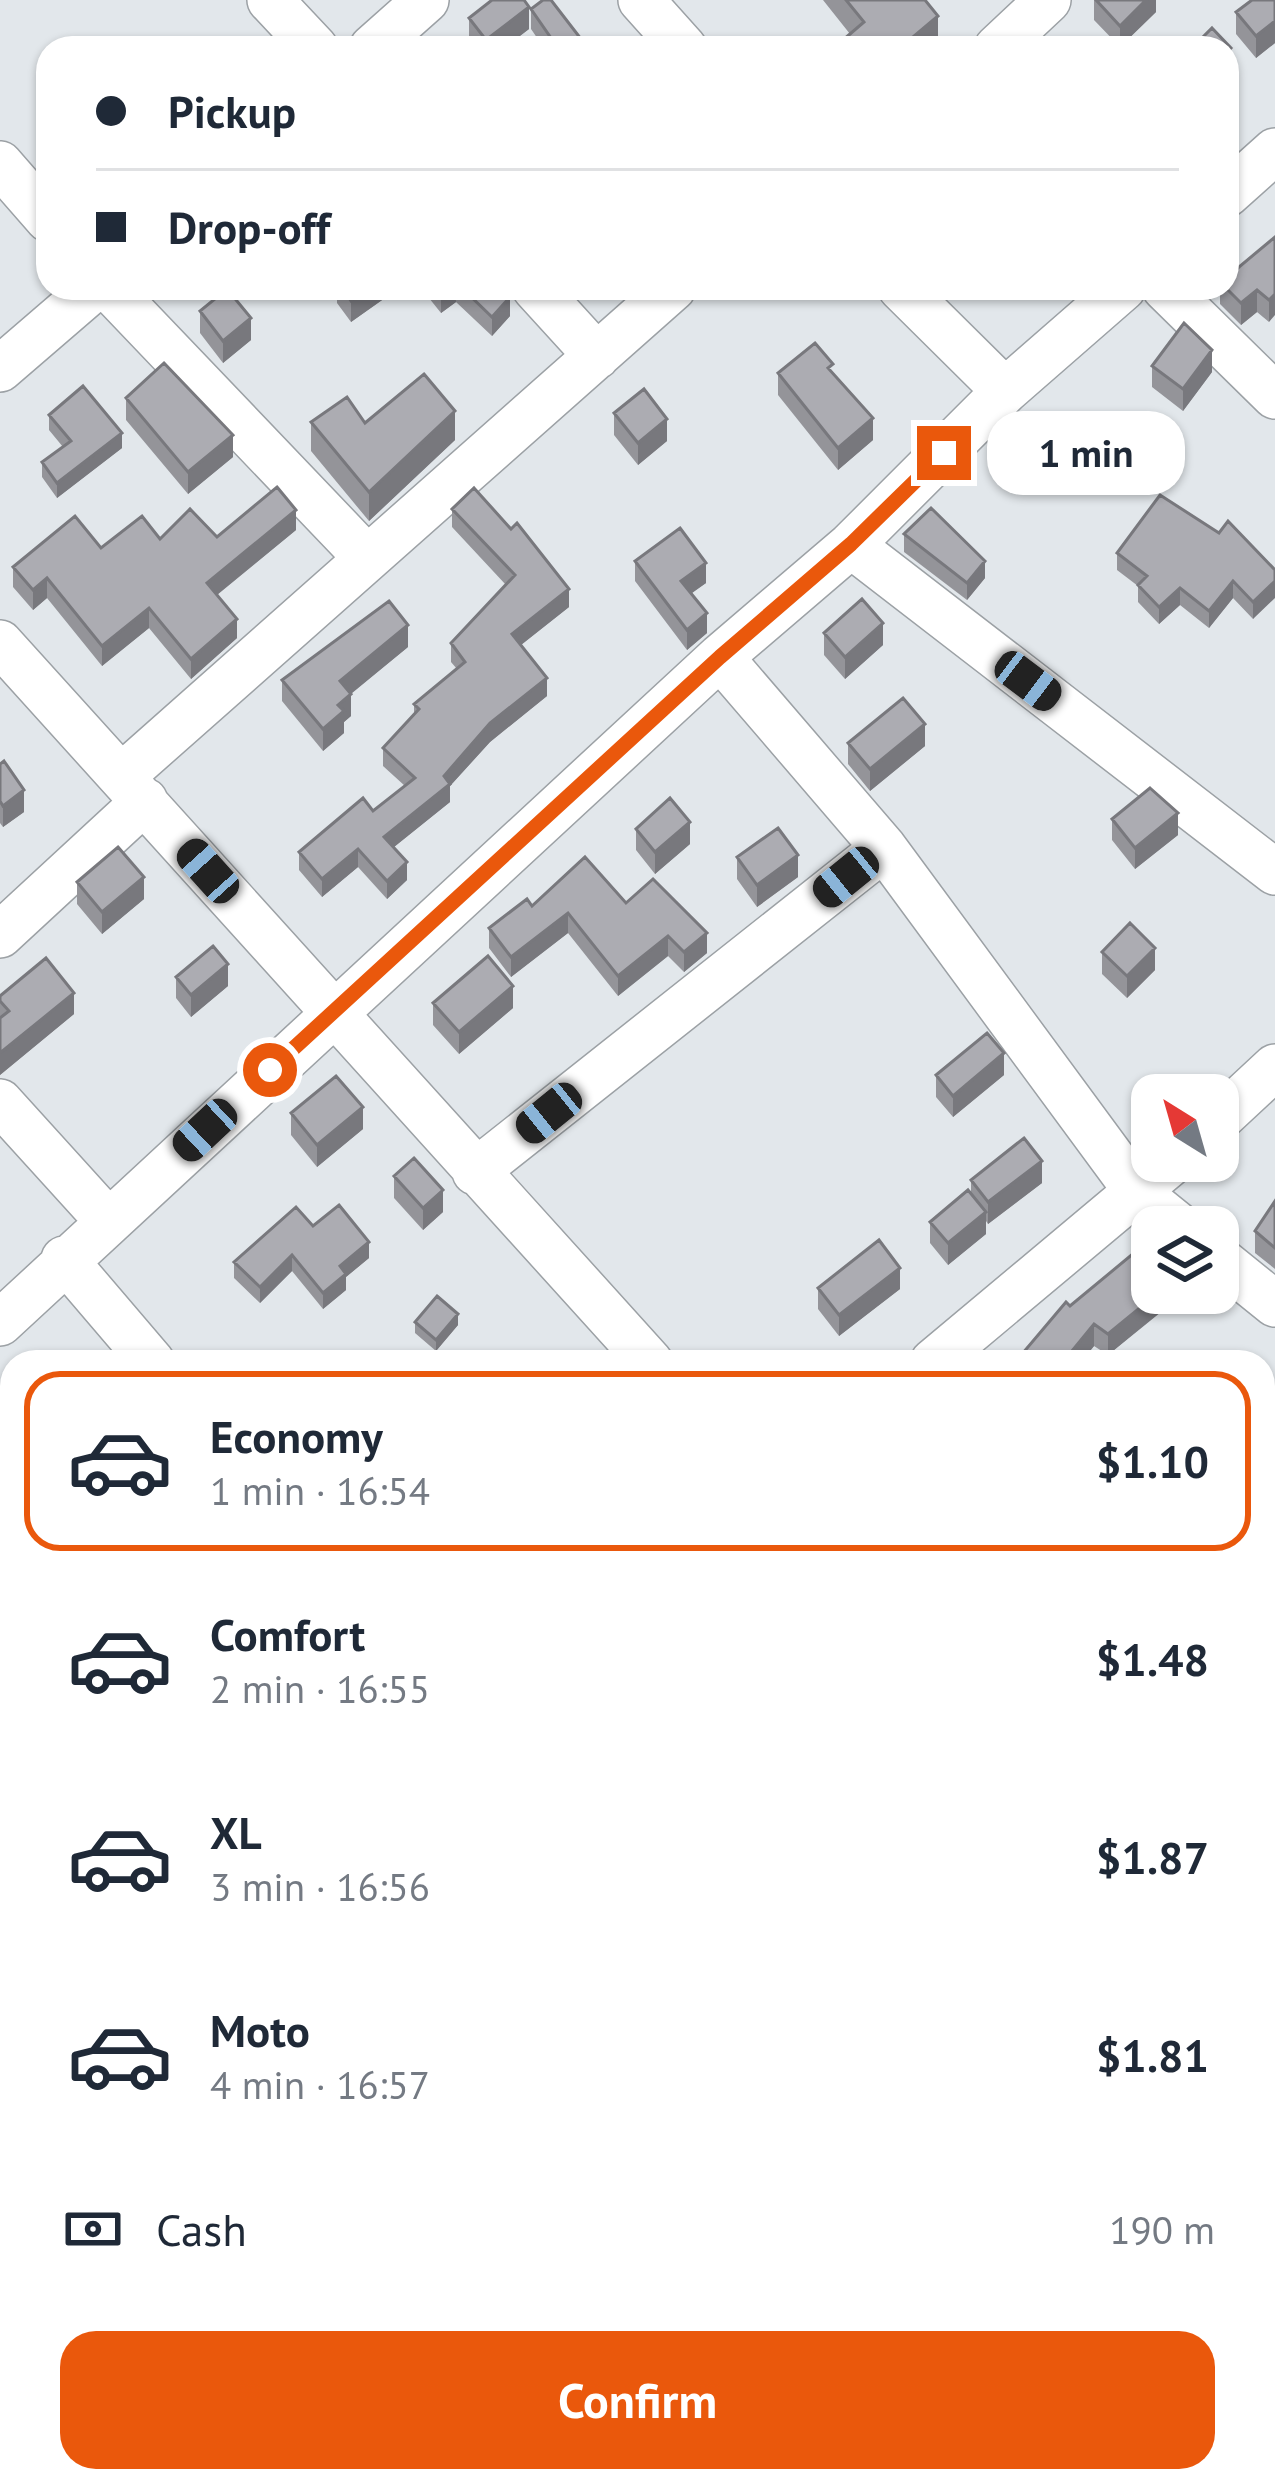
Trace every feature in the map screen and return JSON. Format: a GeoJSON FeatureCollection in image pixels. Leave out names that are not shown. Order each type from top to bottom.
{"type":"FeatureCollection","features":[{"type":"Feature","properties":{"kind":"street"},"geometry":{"type":"LineString","coordinates":[[270,0],[304,36]]}},
{"type":"Feature","properties":{"kind":"street"},"geometry":{"type":"LineString","coordinates":[[386,36],[426,0]]}},
{"type":"Feature","properties":{"kind":"street"},"geometry":{"type":"LineString","coordinates":[[1010,36],[1048,0]]}},
{"type":"Feature","properties":{"kind":"street"},"geometry":{"type":"LineString","coordinates":[[1239,183],[1275,151]]}},
{"type":"Feature","properties":{"kind":"street"},"geometry":{"type":"LineString","coordinates":[[0,164],[36,205]]}},
{"type":"Feature","properties":{"kind":"street"},"geometry":{"type":"LineString","coordinates":[[0,369],[80,300]]}},
{"type":"Feature","properties":{"kind":"street"},"geometry":{"type":"LineString","coordinates":[[120,300],[366,557]]}},
{"type":"Feature","properties":{"kind":"street"},"geometry":{"type":"LineString","coordinates":[[546,300],[597,356]]}},
{"type":"Feature","properties":{"kind":"street"},"geometry":{"type":"LineString","coordinates":[[4,925],[366,557],[660,300]]}},
{"type":"Feature","properties":{"kind":"street"},"geometry":{"type":"LineString","coordinates":[[913,300],[1005,391]]}},
{"type":"Feature","properties":{"kind":"street"},"geometry":{"type":"LineString","coordinates":[[0,1323],[720,657],[851,544],[1005,391],[1109,300]]}},
{"type":"Feature","properties":{"kind":"street"},"geometry":{"type":"LineString","coordinates":[[1178,300],[1275,396]]}},
{"type":"Feature","properties":{"kind":"street"},"geometry":{"type":"LineString","coordinates":[[851,544],[1275,872]]}},
{"type":"Feature","properties":{"kind":"street"},"geometry":{"type":"LineString","coordinates":[[0,643],[639,1350]]}},
{"type":"Feature","properties":{"kind":"street"},"geometry":{"type":"LineString","coordinates":[[720,657],[884,848],[1138,1193],[1154,1206]]}},
{"type":"Feature","properties":{"kind":"street"},"geometry":{"type":"LineString","coordinates":[[475,1172],[884,848]]}},
{"type":"Feature","properties":{"kind":"street"},"geometry":{"type":"LineString","coordinates":[[1239,1100],[1275,1067]]}},
{"type":"Feature","properties":{"kind":"street"},"geometry":{"type":"LineString","coordinates":[[0,1102],[107,1220]]}},
{"type":"Feature","properties":{"kind":"street"},"geometry":{"type":"LineString","coordinates":[[948,1350],[1150,1182]]}},
{"type":"Feature","properties":{"kind":"street"},"geometry":{"type":"LineString","coordinates":[[64,1259],[142,1350]]}},
{"type":"Feature","properties":{"kind":"street"},"geometry":{"type":"LineString","coordinates":[[1239,1275],[1275,1304]]}},
{"type":"Feature","properties":{"kind":"building"},"geometry":{"type":"Polygon","coordinates":[[[492,0],[524,0],[529,7],[491,36],[483,36],[469,18],[492,0]]]}},
{"type":"Feature","properties":{"kind":"building"},"geometry":{"type":"Polygon","coordinates":[[[551,0],[579,36],[550,36],[531,9],[551,0]]]}},
{"type":"Feature","properties":{"kind":"building"},"geometry":{"type":"Polygon","coordinates":[[[846,0],[925,0],[938,16],[914,36],[848,36],[864,22],[846,0]]]}},
{"type":"Feature","properties":{"kind":"building"},"geometry":{"type":"Polygon","coordinates":[[[1096,0],[1146,0],[1120,26],[1096,0]]]}},
{"type":"Feature","properties":{"kind":"building"},"geometry":{"type":"Polygon","coordinates":[[[1252,0],[1275,0],[1275,21],[1256,36],[1236,12],[1252,0]]]}},
{"type":"Feature","properties":{"kind":"building"},"geometry":{"type":"Polygon","coordinates":[[[1275,237],[1275,294],[1269,300],[1257,290],[1241,303],[1238,300],[1239,267],[1275,237]]]}},
{"type":"Feature","properties":{"kind":"building"},"geometry":{"type":"Polygon","coordinates":[[[214,300],[236,300],[251,318],[223,341],[200,311],[214,300]]]}},
{"type":"Feature","properties":{"kind":"building"},"geometry":{"type":"Polygon","coordinates":[[[474,300],[507,300],[492,317],[474,300]]]}},
{"type":"Feature","properties":{"kind":"building"},"geometry":{"type":"Polygon","coordinates":[[[1184,323],[1212,350],[1183,389],[1152,366],[1184,323]]]}},
{"type":"Feature","properties":{"kind":"building"},"geometry":{"type":"Polygon","coordinates":[[[815,343],[833,364],[828,368],[873,418],[838,448],[778,373],[815,343]]]}},
{"type":"Feature","properties":{"kind":"building"},"geometry":{"type":"Polygon","coordinates":[[[164,363],[233,435],[188,472],[126,398],[164,363]]]}},
{"type":"Feature","properties":{"kind":"building"},"geometry":{"type":"Polygon","coordinates":[[[424,374],[455,411],[369,492],[311,422],[347,397],[365,423],[424,374]]]}},
{"type":"Feature","properties":{"kind":"building"},"geometry":{"type":"Polygon","coordinates":[[[83,386],[122,433],[57,483],[42,462],[71,441],[49,415],[83,386]]]}},
{"type":"Feature","properties":{"kind":"building"},"geometry":{"type":"Polygon","coordinates":[[[644,389],[667,419],[638,443],[614,413],[644,389]]]}},
{"type":"Feature","properties":{"kind":"building"},"geometry":{"type":"Polygon","coordinates":[[[277,487],[296,510],[207,583],[237,619],[191,659],[149,608],[102,646],[47,578],[33,590],[13,567],[75,516],[101,548],[142,516],[160,539],[190,509],[217,537],[277,487]]]}},
{"type":"Feature","properties":{"kind":"building"},"geometry":{"type":"Polygon","coordinates":[[[474,488],[511,529],[517,523],[569,589],[512,634],[547,678],[490,723],[444,776],[450,784],[384,837],[407,862],[387,881],[358,849],[322,879],[299,852],[363,798],[373,811],[415,778],[383,748],[419,709],[414,704],[465,662],[451,643],[515,575],[452,509],[474,488]]]}},
{"type":"Feature","properties":{"kind":"building"},"geometry":{"type":"Polygon","coordinates":[[[1160,495],[1219,533],[1228,521],[1275,570],[1275,581],[1253,602],[1233,581],[1209,611],[1180,588],[1159,607],[1138,585],[1147,576],[1117,553],[1160,495]]]}},
{"type":"Feature","properties":{"kind":"building"},"geometry":{"type":"Polygon","coordinates":[[[931,508],[985,561],[967,583],[904,534],[931,508]]]}},
{"type":"Feature","properties":{"kind":"building"},"geometry":{"type":"Polygon","coordinates":[[[680,528],[706,563],[681,581],[707,613],[687,630],[635,561],[680,528]]]}},
{"type":"Feature","properties":{"kind":"building"},"geometry":{"type":"Polygon","coordinates":[[[862,599],[883,623],[845,657],[824,633],[862,599]]]}},
{"type":"Feature","properties":{"kind":"building"},"geometry":{"type":"Polygon","coordinates":[[[389,601],[408,625],[340,681],[351,694],[338,705],[344,711],[323,729],[282,680],[389,601]]]}},
{"type":"Feature","properties":{"kind":"building"},"geometry":{"type":"Polygon","coordinates":[[[903,698],[925,724],[870,769],[848,743],[903,698]]]}},
{"type":"Feature","properties":{"kind":"building"},"geometry":{"type":"Polygon","coordinates":[[[4,761],[24,790],[3,806],[0,764],[4,761]]]}},
{"type":"Feature","properties":{"kind":"building"},"geometry":{"type":"Polygon","coordinates":[[[1150,788],[1178,813],[1135,848],[1112,819],[1150,788]]]}},
{"type":"Feature","properties":{"kind":"building"},"geometry":{"type":"Polygon","coordinates":[[[670,798],[690,822],[655,852],[636,829],[670,798]]]}},
{"type":"Feature","properties":{"kind":"building"},"geometry":{"type":"Polygon","coordinates":[[[778,828],[798,855],[757,885],[737,857],[778,828]]]}},
{"type":"Feature","properties":{"kind":"building"},"geometry":{"type":"Polygon","coordinates":[[[118,847],[144,877],[102,912],[77,882],[118,847]]]}},
{"type":"Feature","properties":{"kind":"building"},"geometry":{"type":"Polygon","coordinates":[[[585,857],[626,903],[653,879],[707,933],[684,952],[668,936],[618,976],[568,913],[511,957],[489,928],[527,899],[532,906],[585,857]]]}},
{"type":"Feature","properties":{"kind":"building"},"geometry":{"type":"Polygon","coordinates":[[[1130,923],[1155,948],[1127,976],[1102,952],[1130,923]]]}},
{"type":"Feature","properties":{"kind":"building"},"geometry":{"type":"Polygon","coordinates":[[[213,946],[228,964],[191,995],[176,977],[213,946]]]}},
{"type":"Feature","properties":{"kind":"building"},"geometry":{"type":"Polygon","coordinates":[[[488,956],[513,986],[459,1032],[433,1003],[488,956]]]}},
{"type":"Feature","properties":{"kind":"building"},"geometry":{"type":"Polygon","coordinates":[[[46,958],[74,993],[0,1053],[0,1018],[9,1011],[0,996],[46,958]]]}},
{"type":"Feature","properties":{"kind":"building"},"geometry":{"type":"Polygon","coordinates":[[[987,1033],[1004,1053],[953,1096],[936,1075],[987,1033]]]}},
{"type":"Feature","properties":{"kind":"building"},"geometry":{"type":"Polygon","coordinates":[[[336,1076],[363,1107],[317,1145],[291,1113],[336,1076]]]}},
{"type":"Feature","properties":{"kind":"building"},"geometry":{"type":"Polygon","coordinates":[[[1024,1138],[1042,1161],[988,1202],[971,1180],[1024,1138]]]}},
{"type":"Feature","properties":{"kind":"building"},"geometry":{"type":"Polygon","coordinates":[[[414,1158],[443,1190],[423,1208],[394,1176],[414,1158]]]}},
{"type":"Feature","properties":{"kind":"building"},"geometry":{"type":"Polygon","coordinates":[[[968,1190],[986,1212],[948,1243],[930,1222],[968,1190]]]}},
{"type":"Feature","properties":{"kind":"building"},"geometry":{"type":"Polygon","coordinates":[[[1275,1201],[1275,1248],[1255,1231],[1275,1201]]]}},
{"type":"Feature","properties":{"kind":"building"},"geometry":{"type":"Polygon","coordinates":[[[339,1205],[369,1242],[340,1266],[346,1274],[323,1293],[292,1255],[260,1287],[234,1262],[296,1207],[313,1226],[339,1205]]]}},
{"type":"Feature","properties":{"kind":"building"},"geometry":{"type":"Polygon","coordinates":[[[879,1240],[900,1268],[839,1315],[818,1288],[879,1240]]]}},
{"type":"Feature","properties":{"kind":"building"},"geometry":{"type":"Polygon","coordinates":[[[1131,1255],[1132,1314],[1108,1334],[1094,1324],[1073,1350],[1025,1350],[1066,1302],[1070,1306],[1131,1255]]]}},
{"type":"Feature","properties":{"kind":"building"},"geometry":{"type":"Polygon","coordinates":[[[437,1296],[458,1314],[436,1340],[415,1322],[437,1296]]]}},
{"type":"Feature","properties":{"kind":"route"},"geometry":{"type":"LineString","coordinates":[[270,1070],[720,657],[851,544],[944,453]]}}]}
